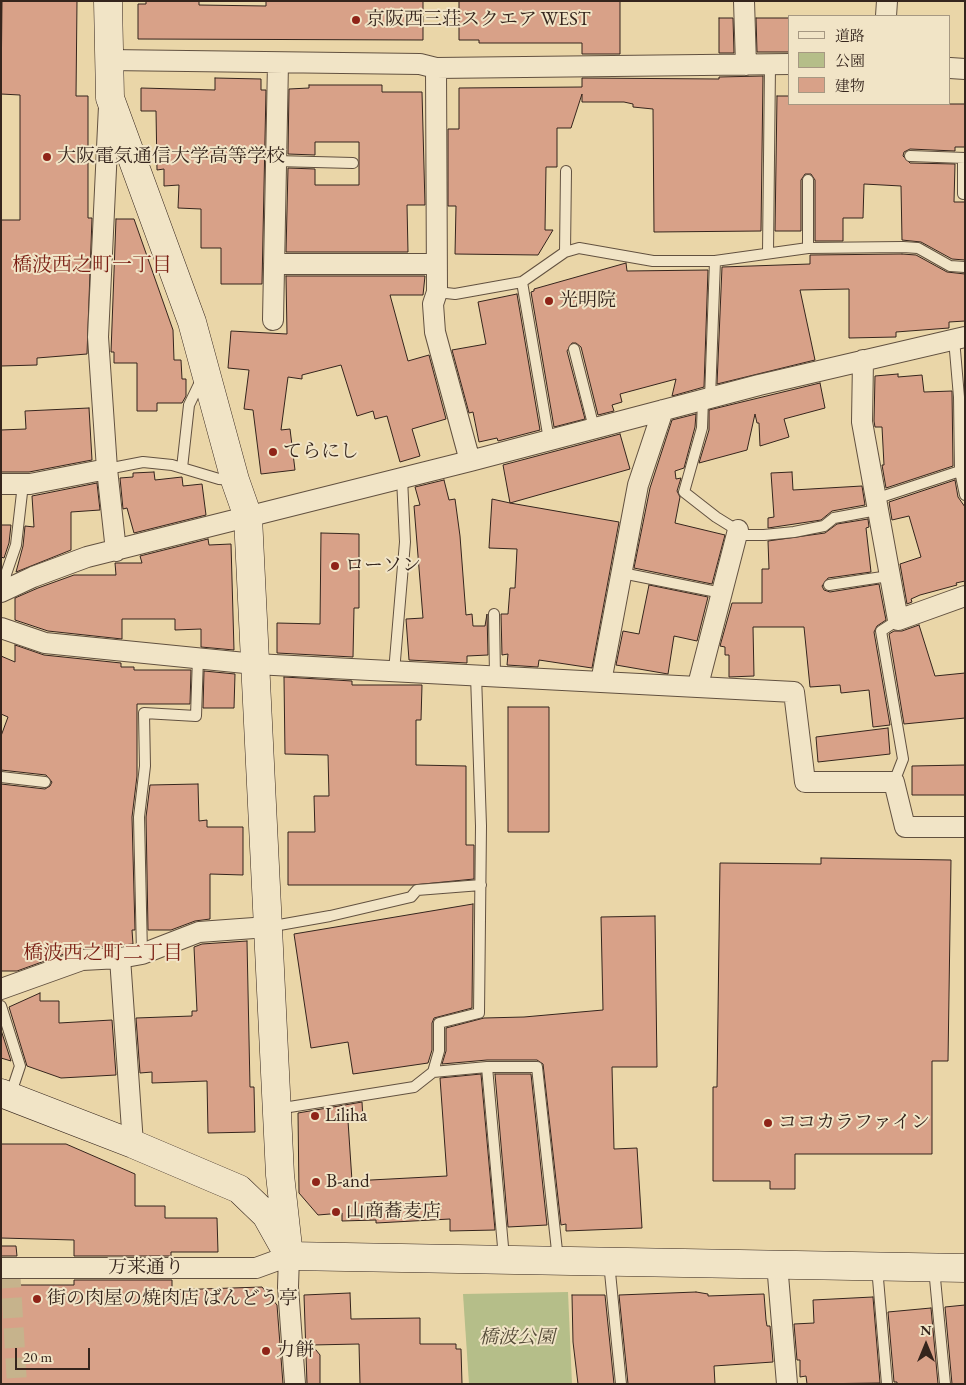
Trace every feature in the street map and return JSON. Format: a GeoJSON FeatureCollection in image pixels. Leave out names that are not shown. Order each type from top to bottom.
{"type":"FeatureCollection","features":[{"type":"Feature","properties":{"kind":"street"},"geometry":{"type":"LineString","coordinates":[[108,1],[110,98],[98,337],[107,469],[116,551]]}},
{"type":"Feature","properties":{"kind":"street"},"geometry":{"type":"LineString","coordinates":[[744,1],[746,65]]}},
{"type":"Feature","properties":{"kind":"street"},"geometry":{"type":"LineString","coordinates":[[886,15],[887,1]]}},
{"type":"Feature","properties":{"kind":"street"},"geometry":{"type":"LineString","coordinates":[[109,60],[420,64],[436,68],[788,64]]}},
{"type":"Feature","properties":{"kind":"street"},"geometry":{"type":"LineString","coordinates":[[273,320],[278,63]]}},
{"type":"Feature","properties":{"kind":"street"},"geometry":{"type":"LineString","coordinates":[[436,68],[437,292],[433,304],[437,345],[470,461]]}},
{"type":"Feature","properties":{"kind":"street"},"geometry":{"type":"LineString","coordinates":[[951,68],[965,69]]}},
{"type":"Feature","properties":{"kind":"street"},"geometry":{"type":"LineString","coordinates":[[110,98],[192,322],[235,480],[248,517],[280,1175],[289,1256],[288,1287],[295,1384]]}},
{"type":"Feature","properties":{"kind":"street"},"geometry":{"type":"LineString","coordinates":[[274,264],[436,264]]}},
{"type":"Feature","properties":{"kind":"street"},"geometry":{"type":"LineString","coordinates":[[3,591],[33,577],[87,557],[470,461],[663,410],[959,338]]}},
{"type":"Feature","properties":{"kind":"street"},"geometry":{"type":"LineString","coordinates":[[863,360],[862,422],[898,620],[965,596]]}},
{"type":"Feature","properties":{"kind":"street"},"geometry":{"type":"LineString","coordinates":[[602,682],[638,485],[663,410]]}},
{"type":"Feature","properties":{"kind":"street"},"geometry":{"type":"LineString","coordinates":[[1,484],[23,484],[107,469]]}},
{"type":"Feature","properties":{"kind":"street"},"geometry":{"type":"LineString","coordinates":[[698,685],[738,530]]}},
{"type":"Feature","properties":{"kind":"street"},"geometry":{"type":"LineString","coordinates":[[1,628],[45,643],[255,664],[602,682],[698,685],[794,692],[806,782],[894,782],[905,827],[965,827]]}},
{"type":"Feature","properties":{"kind":"street"},"geometry":{"type":"LineString","coordinates":[[1,990],[82,960],[120,958],[142,954],[199,932],[268,927]]}},
{"type":"Feature","properties":{"kind":"street"},"geometry":{"type":"LineString","coordinates":[[120,958],[133,1144]]}},
{"type":"Feature","properties":{"kind":"street"},"geometry":{"type":"LineString","coordinates":[[6,1095],[133,1144],[239,1189],[266,1215],[289,1256]]}},
{"type":"Feature","properties":{"kind":"street"},"geometry":{"type":"LineString","coordinates":[[289,1256],[934,1267],[964,1265]]}},
{"type":"Feature","properties":{"kind":"street","name":"万来通り"},"geometry":{"type":"LineString","coordinates":[[1,1268],[256,1268],[289,1256]]}},
{"type":"Feature","properties":{"kind":"street"},"geometry":{"type":"LineString","coordinates":[[778,1264],[787,1384]]}},
{"type":"Feature","properties":{"kind":"lane"},"geometry":{"type":"LineString","coordinates":[[768,252],[770,65]]}},
{"type":"Feature","properties":{"kind":"lane"},"geometry":{"type":"LineString","coordinates":[[910,156],[964,158],[963,194]]}},
{"type":"Feature","properties":{"kind":"lane"},"geometry":{"type":"LineString","coordinates":[[276,161],[353,163]]}},
{"type":"Feature","properties":{"kind":"lane"},"geometry":{"type":"LineString","coordinates":[[565,252],[566,171]]}},
{"type":"Feature","properties":{"kind":"lane"},"geometry":{"type":"LineString","coordinates":[[808,180],[808,248]]}},
{"type":"Feature","properties":{"kind":"lane"},"geometry":{"type":"LineString","coordinates":[[437,292],[455,294],[522,282],[565,252],[579,248],[653,261],[715,261],[768,252],[808,248],[918,248],[950,266],[965,267]]}},
{"type":"Feature","properties":{"kind":"lane"},"geometry":{"type":"LineString","coordinates":[[715,261],[707,399],[702,428],[684,492],[716,517],[745,534],[794,532],[824,526],[834,518],[876,505],[960,471]]}},
{"type":"Feature","properties":{"kind":"lane"},"geometry":{"type":"LineString","coordinates":[[522,282],[549,440]]}},
{"type":"Feature","properties":{"kind":"lane"},"geometry":{"type":"LineString","coordinates":[[959,338],[960,471],[965,495]]}},
{"type":"Feature","properties":{"kind":"lane"},"geometry":{"type":"LineString","coordinates":[[574,349],[594,428]]}},
{"type":"Feature","properties":{"kind":"lane"},"geometry":{"type":"LineString","coordinates":[[182,468],[189,405],[206,370]]}},
{"type":"Feature","properties":{"kind":"lane"},"geometry":{"type":"LineString","coordinates":[[107,469],[143,462],[172,465],[219,479],[235,480]]}},
{"type":"Feature","properties":{"kind":"lane"},"geometry":{"type":"LineString","coordinates":[[394,672],[405,542],[402,478]]}},
{"type":"Feature","properties":{"kind":"lane"},"geometry":{"type":"LineString","coordinates":[[3,591],[6,574],[16,545],[23,484]]}},
{"type":"Feature","properties":{"kind":"lane"},"geometry":{"type":"LineString","coordinates":[[622,573],[722,593]]}},
{"type":"Feature","properties":{"kind":"lane"},"geometry":{"type":"LineString","coordinates":[[829,584],[889,576]]}},
{"type":"Feature","properties":{"kind":"lane"},"geometry":{"type":"LineString","coordinates":[[277,1109],[414,1087],[433,1072],[440,1052],[440,1022],[479,1014],[485,676],[494,614]]}},
{"type":"Feature","properties":{"kind":"lane"},"geometry":{"type":"LineString","coordinates":[[894,782],[903,759],[880,631],[898,620]]}},
{"type":"Feature","properties":{"kind":"lane"},"geometry":{"type":"LineString","coordinates":[[142,954],[139,817],[145,766],[144,714],[196,716],[198,657]]}},
{"type":"Feature","properties":{"kind":"lane"},"geometry":{"type":"LineString","coordinates":[[1,777],[45,782]]}},
{"type":"Feature","properties":{"kind":"lane"},"geometry":{"type":"LineString","coordinates":[[268,927],[330,916],[411,896],[417,890],[481,884]]}},
{"type":"Feature","properties":{"kind":"lane"},"geometry":{"type":"LineString","coordinates":[[1,1006],[20,1066],[6,1095]]}},
{"type":"Feature","properties":{"kind":"lane"},"geometry":{"type":"LineString","coordinates":[[433,1072],[486,1067],[537,1067],[558,1260]]}},
{"type":"Feature","properties":{"kind":"lane"},"geometry":{"type":"LineString","coordinates":[[486,1067],[504,1260]]}},
{"type":"Feature","properties":{"kind":"lane"},"geometry":{"type":"LineString","coordinates":[[609,1261],[621,1384]]}},
{"type":"Feature","properties":{"kind":"lane"},"geometry":{"type":"LineString","coordinates":[[877,1266],[887,1384]]}},
{"type":"Feature","properties":{"kind":"lane"},"geometry":{"type":"LineString","coordinates":[[934,1267],[945,1384]]}},
{"type":"Feature","properties":{"kind":"green space","name":"橋波公園"},"geometry":{"type":"Polygon","coordinates":[[[568,1292],[572,1384],[469,1384],[463,1294],[568,1292]]]}},
{"type":"Feature","properties":{"kind":"building","name":"大阪電気通信大学高等学校"},"geometry":{"type":"Polygon","coordinates":[[[2,1],[77,1],[76,96],[88,96],[88,218],[92,218],[87,354],[37,358],[37,365],[1,366],[1,220],[20,220],[20,95],[1,94],[2,1]]]}},
{"type":"Feature","properties":{"kind":"building"},"geometry":{"type":"Polygon","coordinates":[[[146,1],[199,1],[199,5],[266,6],[266,1],[423,1],[423,40],[138,39],[138,4],[146,4],[146,1]]]}},
{"type":"Feature","properties":{"kind":"building"},"geometry":{"type":"Polygon","coordinates":[[[459,1],[620,1],[620,54],[582,54],[582,43],[479,43],[479,40],[459,40],[459,1]]]}},
{"type":"Feature","properties":{"kind":"building"},"geometry":{"type":"Polygon","coordinates":[[[719,18],[733,18],[734,53],[719,53],[719,18]]]}},
{"type":"Feature","properties":{"kind":"building"},"geometry":{"type":"Polygon","coordinates":[[[756,18],[788,18],[788,52],[757,52],[756,18]]]}},
{"type":"Feature","properties":{"kind":"building"},"geometry":{"type":"Polygon","coordinates":[[[763,76],[761,231],[654,232],[653,109],[633,107],[633,104],[624,102],[582,102],[582,94],[571,128],[557,128],[557,167],[546,167],[545,230],[553,230],[538,255],[455,254],[456,206],[448,206],[448,129],[459,129],[459,88],[582,87],[582,78],[719,79],[719,77],[763,76]]]}},
{"type":"Feature","properties":{"kind":"building"},"geometry":{"type":"Polygon","coordinates":[[[215,78],[261,79],[261,90],[266,90],[262,284],[221,284],[221,248],[201,248],[201,209],[178,208],[179,185],[164,186],[164,169],[157,170],[156,111],[141,111],[141,88],[215,90],[215,78]]]}},
{"type":"Feature","properties":{"kind":"building"},"geometry":{"type":"Polygon","coordinates":[[[309,85],[382,85],[382,92],[422,92],[425,205],[407,205],[408,252],[286,252],[288,168],[315,169],[315,185],[359,185],[359,142],[315,142],[315,155],[288,154],[289,89],[309,88],[309,85]]]}},
{"type":"Feature","properties":{"kind":"building"},"geometry":{"type":"Polygon","coordinates":[[[777,96],[788,96],[788,105],[965,104],[965,147],[955,147],[955,151],[910,149],[904,152],[903,156],[910,163],[955,164],[954,202],[965,202],[965,260],[952,259],[921,242],[902,240],[901,186],[864,184],[863,218],[843,218],[843,241],[815,241],[815,180],[811,174],[805,174],[801,180],[801,231],[775,231],[777,96]]]}},
{"type":"Feature","properties":{"kind":"building"},"geometry":{"type":"Polygon","coordinates":[[[116,219],[134,219],[173,330],[174,360],[181,360],[182,379],[186,379],[186,396],[182,403],[157,403],[157,411],[137,411],[137,363],[114,363],[114,352],[111,352],[116,219]]]}},
{"type":"Feature","properties":{"kind":"building"},"geometry":{"type":"Polygon","coordinates":[[[810,255],[916,255],[947,272],[965,274],[965,321],[949,322],[949,328],[896,332],[896,337],[849,338],[849,289],[800,290],[815,360],[717,384],[722,267],[810,264],[810,255]]]}},
{"type":"Feature","properties":{"kind":"building"},"geometry":{"type":"Polygon","coordinates":[[[626,263],[627,271],[708,270],[704,387],[672,396],[676,379],[620,394],[622,402],[612,405],[614,411],[598,415],[581,347],[576,343],[572,343],[567,351],[585,419],[554,427],[531,292],[534,289],[626,263]]]}},
{"type":"Feature","properties":{"kind":"building"},"geometry":{"type":"Polygon","coordinates":[[[286,276],[425,276],[423,295],[390,295],[408,361],[429,355],[446,419],[412,429],[420,456],[400,462],[387,416],[375,419],[373,411],[357,416],[341,365],[302,375],[302,379],[288,377],[281,430],[290,429],[295,470],[261,474],[253,410],[244,409],[249,370],[228,368],[231,331],[287,334],[286,276]]]}},
{"type":"Feature","properties":{"kind":"building"},"geometry":{"type":"Polygon","coordinates":[[[517,294],[540,430],[498,441],[497,438],[479,442],[473,412],[469,413],[452,350],[486,344],[478,302],[517,294]]]}},
{"type":"Feature","properties":{"kind":"building"},"geometry":{"type":"Polygon","coordinates":[[[898,374],[898,377],[922,375],[924,392],[952,391],[953,466],[886,488],[882,465],[884,465],[882,427],[875,427],[874,421],[875,376],[898,374]]]}},
{"type":"Feature","properties":{"kind":"building"},"geometry":{"type":"Polygon","coordinates":[[[820,383],[825,408],[784,419],[789,437],[760,446],[759,423],[757,423],[755,414],[747,450],[699,463],[709,430],[709,410],[820,383]]]}},
{"type":"Feature","properties":{"kind":"building"},"geometry":{"type":"Polygon","coordinates":[[[89,408],[92,460],[29,472],[1,472],[1,430],[26,429],[25,411],[89,408]]]}},
{"type":"Feature","properties":{"kind":"building"},"geometry":{"type":"Polygon","coordinates":[[[696,414],[695,427],[684,468],[675,471],[676,479],[681,478],[677,491],[680,497],[675,523],[725,535],[712,584],[634,568],[650,488],[672,420],[696,414]]]}},
{"type":"Feature","properties":{"kind":"building"},"geometry":{"type":"Polygon","coordinates":[[[620,434],[630,469],[510,503],[503,465],[620,434]]]}},
{"type":"Feature","properties":{"kind":"building"},"geometry":{"type":"Polygon","coordinates":[[[154,472],[155,480],[182,477],[183,486],[202,484],[206,515],[134,533],[127,508],[123,509],[120,478],[133,477],[133,473],[154,472]]]}},
{"type":"Feature","properties":{"kind":"building"},"geometry":{"type":"Polygon","coordinates":[[[792,472],[793,490],[862,486],[865,505],[832,511],[821,520],[768,528],[768,518],[774,517],[771,473],[792,472]]]}},
{"type":"Feature","properties":{"kind":"building"},"geometry":{"type":"Polygon","coordinates":[[[444,480],[449,500],[455,499],[466,615],[472,614],[473,626],[485,626],[487,614],[488,655],[467,656],[467,663],[409,660],[406,619],[423,618],[414,506],[420,505],[415,487],[444,480]]]}},
{"type":"Feature","properties":{"kind":"building"},"geometry":{"type":"Polygon","coordinates":[[[955,480],[958,497],[965,507],[965,581],[920,595],[911,599],[912,602],[907,604],[900,564],[921,557],[909,516],[892,520],[889,502],[955,480]]]}},
{"type":"Feature","properties":{"kind":"building"},"geometry":{"type":"Polygon","coordinates":[[[97,483],[100,510],[71,512],[71,550],[16,572],[23,546],[25,526],[34,527],[32,496],[97,483]]]}},
{"type":"Feature","properties":{"kind":"building"},"geometry":{"type":"Polygon","coordinates":[[[492,499],[619,522],[592,668],[539,660],[538,667],[507,665],[508,654],[502,655],[501,614],[508,614],[510,588],[515,588],[517,549],[489,548],[492,499]]]}},
{"type":"Feature","properties":{"kind":"building"},"geometry":{"type":"Polygon","coordinates":[[[868,519],[869,527],[866,528],[871,572],[828,578],[822,586],[824,590],[830,592],[879,584],[886,620],[877,626],[874,632],[890,725],[873,727],[869,690],[841,693],[840,685],[810,687],[804,627],[753,627],[754,676],[729,677],[729,655],[725,655],[725,647],[720,646],[732,603],[762,603],[762,569],[769,569],[768,541],[825,533],[837,524],[868,519]]]}},
{"type":"Feature","properties":{"kind":"building"},"geometry":{"type":"Polygon","coordinates":[[[1,525],[11,525],[9,543],[4,558],[1,557],[1,525]]]}},
{"type":"Feature","properties":{"kind":"building"},"geometry":{"type":"Polygon","coordinates":[[[321,533],[359,534],[359,608],[354,608],[353,657],[277,653],[277,623],[320,624],[321,533]]]}},
{"type":"Feature","properties":{"kind":"building"},"geometry":{"type":"Polygon","coordinates":[[[208,539],[209,545],[231,544],[234,650],[201,647],[201,629],[175,630],[175,619],[122,619],[122,639],[48,631],[15,620],[15,598],[38,588],[74,575],[116,575],[115,563],[142,563],[140,556],[208,539]]]}},
{"type":"Feature","properties":{"kind":"building"},"geometry":{"type":"Polygon","coordinates":[[[649,585],[708,597],[697,641],[674,636],[668,674],[616,665],[623,631],[639,634],[649,585]]]}},
{"type":"Feature","properties":{"kind":"building"},"geometry":{"type":"Polygon","coordinates":[[[919,625],[935,676],[965,673],[965,718],[904,724],[889,634],[919,625]]]}},
{"type":"Feature","properties":{"kind":"building"},"geometry":{"type":"Polygon","coordinates":[[[15,645],[44,655],[121,663],[121,667],[134,667],[134,670],[191,670],[190,704],[137,704],[137,776],[132,817],[135,930],[132,930],[133,944],[78,949],[17,971],[1,971],[1,784],[45,789],[52,782],[46,775],[1,770],[1,736],[8,717],[1,714],[1,656],[15,662],[15,645]]]}},
{"type":"Feature","properties":{"kind":"building"},"geometry":{"type":"Polygon","coordinates":[[[204,671],[235,674],[234,708],[203,708],[204,671]]]}},
{"type":"Feature","properties":{"kind":"building"},"geometry":{"type":"Polygon","coordinates":[[[284,677],[352,681],[352,685],[422,685],[421,720],[416,720],[416,765],[466,766],[466,845],[474,845],[474,879],[413,885],[288,885],[288,832],[315,832],[314,796],[329,796],[328,755],[285,754],[284,677]]]}},
{"type":"Feature","properties":{"kind":"building"},"geometry":{"type":"Polygon","coordinates":[[[508,707],[549,707],[549,832],[508,832],[508,707]]]}},
{"type":"Feature","properties":{"kind":"building"},"geometry":{"type":"Polygon","coordinates":[[[888,728],[890,754],[818,762],[816,737],[888,728]]]}},
{"type":"Feature","properties":{"kind":"building"},"geometry":{"type":"Polygon","coordinates":[[[965,765],[965,795],[912,795],[912,766],[965,765]]]}},
{"type":"Feature","properties":{"kind":"building"},"geometry":{"type":"Polygon","coordinates":[[[198,784],[199,821],[207,820],[207,827],[243,827],[243,875],[210,874],[210,919],[195,921],[171,930],[148,930],[146,817],[150,785],[198,784]]]}},
{"type":"Feature","properties":{"kind":"building"},"geometry":{"type":"Polygon","coordinates":[[[821,858],[951,860],[948,1061],[932,1061],[932,1154],[795,1154],[795,1189],[770,1189],[770,1181],[713,1181],[713,1087],[717,1087],[720,863],[821,864],[821,858]]]}},
{"type":"Feature","properties":{"kind":"building"},"geometry":{"type":"Polygon","coordinates":[[[473,904],[472,1008],[434,1018],[432,1023],[432,1050],[428,1063],[353,1074],[348,1042],[311,1048],[294,934],[473,904]]]}},
{"type":"Feature","properties":{"kind":"building"},"geometry":{"type":"Polygon","coordinates":[[[655,916],[657,1067],[612,1067],[614,1149],[637,1148],[642,1228],[566,1231],[566,1224],[561,1225],[543,1064],[537,1060],[487,1060],[442,1064],[446,1051],[446,1028],[484,1018],[524,1017],[603,1010],[601,917],[655,916]]]}},
{"type":"Feature","properties":{"kind":"building"},"geometry":{"type":"Polygon","coordinates":[[[247,941],[250,1087],[254,1087],[255,1132],[208,1133],[207,1081],[152,1083],[152,1072],[140,1073],[136,1018],[192,1016],[192,1011],[197,1011],[194,947],[202,944],[247,941]]]}},
{"type":"Feature","properties":{"kind":"building"},"geometry":{"type":"Polygon","coordinates":[[[40,993],[40,1001],[59,1001],[59,1023],[112,1020],[116,1075],[61,1078],[27,1066],[9,1007],[40,993]]]}},
{"type":"Feature","properties":{"kind":"building"},"geometry":{"type":"Polygon","coordinates":[[[1,1030],[11,1061],[1,1058],[1,1030]]]}},
{"type":"Feature","properties":{"kind":"building"},"geometry":{"type":"Polygon","coordinates":[[[481,1074],[495,1230],[450,1231],[450,1219],[376,1223],[376,1220],[342,1221],[342,1213],[318,1215],[299,1193],[298,1113],[362,1102],[363,1120],[348,1121],[352,1181],[447,1176],[440,1078],[481,1074]]]}},
{"type":"Feature","properties":{"kind":"building"},"geometry":{"type":"Polygon","coordinates":[[[495,1074],[531,1074],[547,1225],[508,1227],[495,1074]]]}},
{"type":"Feature","properties":{"kind":"building"},"geometry":{"type":"Polygon","coordinates":[[[1,1144],[66,1144],[135,1174],[135,1206],[165,1206],[165,1218],[217,1218],[218,1252],[171,1252],[171,1256],[74,1256],[74,1240],[1,1238],[1,1144]]]}},
{"type":"Feature","properties":{"kind":"building"},"geometry":{"type":"Polygon","coordinates":[[[1,1246],[16,1246],[17,1256],[1,1256],[1,1246]]]}},
{"type":"Feature","properties":{"kind":"building"},"geometry":{"type":"Polygon","coordinates":[[[1,1280],[19,1280],[19,1285],[74,1285],[74,1280],[172,1280],[172,1290],[262,1287],[277,1305],[283,1384],[1,1384],[1,1280]]]}},
{"type":"Feature","properties":{"kind":"building"},"geometry":{"type":"Polygon","coordinates":[[[696,1292],[708,1294],[708,1296],[764,1294],[767,1326],[770,1326],[773,1362],[714,1366],[715,1384],[628,1384],[619,1295],[696,1292]]]}},
{"type":"Feature","properties":{"kind":"building"},"geometry":{"type":"Polygon","coordinates":[[[350,1293],[351,1319],[420,1318],[420,1344],[456,1344],[456,1349],[461,1349],[462,1384],[360,1384],[359,1344],[312,1345],[320,1355],[320,1384],[307,1384],[304,1295],[350,1293]]]}},
{"type":"Feature","properties":{"kind":"building"},"geometry":{"type":"Polygon","coordinates":[[[572,1295],[605,1295],[614,1384],[578,1384],[573,1342],[572,1295]]]}},
{"type":"Feature","properties":{"kind":"building"},"geometry":{"type":"Polygon","coordinates":[[[873,1297],[880,1383],[807,1384],[806,1376],[800,1377],[800,1360],[797,1360],[794,1324],[814,1323],[813,1300],[873,1297]]]}},
{"type":"Feature","properties":{"kind":"building"},"geometry":{"type":"Polygon","coordinates":[[[965,1305],[965,1384],[952,1384],[945,1307],[965,1305]]]}},
{"type":"Feature","properties":{"kind":"building"},"geometry":{"type":"Polygon","coordinates":[[[931,1308],[938,1384],[897,1384],[897,1382],[894,1382],[888,1312],[931,1308]]]}},
{"type":"Feature","properties":{"kind":"tunnel"},"geometry":{"type":"LineString","coordinates":[[10,1268],[17,1384]]}},
{"type":"Feature","properties":{"kind":"place","name":"京阪西三荘スクエア WEST"},"geometry":{"type":"Point","coordinates":[356,20]}},
{"type":"Feature","properties":{"kind":"place","name":"大阪電気通信大学高等学校"},"geometry":{"type":"Point","coordinates":[47,157]}},
{"type":"Feature","properties":{"kind":"place","name":"光明院"},"geometry":{"type":"Point","coordinates":[549,301]}},
{"type":"Feature","properties":{"kind":"place","name":"てらにし"},"geometry":{"type":"Point","coordinates":[273,452]}},
{"type":"Feature","properties":{"kind":"place","name":"ローソン"},"geometry":{"type":"Point","coordinates":[335,566]}},
{"type":"Feature","properties":{"kind":"place","name":"Liliha"},"geometry":{"type":"Point","coordinates":[315,1116]}},
{"type":"Feature","properties":{"kind":"place","name":"ココカラファイン"},"geometry":{"type":"Point","coordinates":[768,1123]}},
{"type":"Feature","properties":{"kind":"place","name":"B-and"},"geometry":{"type":"Point","coordinates":[316,1182]}},
{"type":"Feature","properties":{"kind":"place","name":"山商蕎麦店"},"geometry":{"type":"Point","coordinates":[336,1212]}},
{"type":"Feature","properties":{"kind":"place","name":"街の肉屋の焼肉店 ばんどう亭"},"geometry":{"type":"Point","coordinates":[37,1299]}},
{"type":"Feature","properties":{"kind":"place","name":"力餅"},"geometry":{"type":"Point","coordinates":[266,1351]}},
{"type":"Feature","properties":{"kind":"district","name":"橋波西之町一丁目"},"geometry":{"type":"Point","coordinates":[92,266]}},
{"type":"Feature","properties":{"kind":"district","name":"橋波西之町二丁目"},"geometry":{"type":"Point","coordinates":[103,954]}}]}
